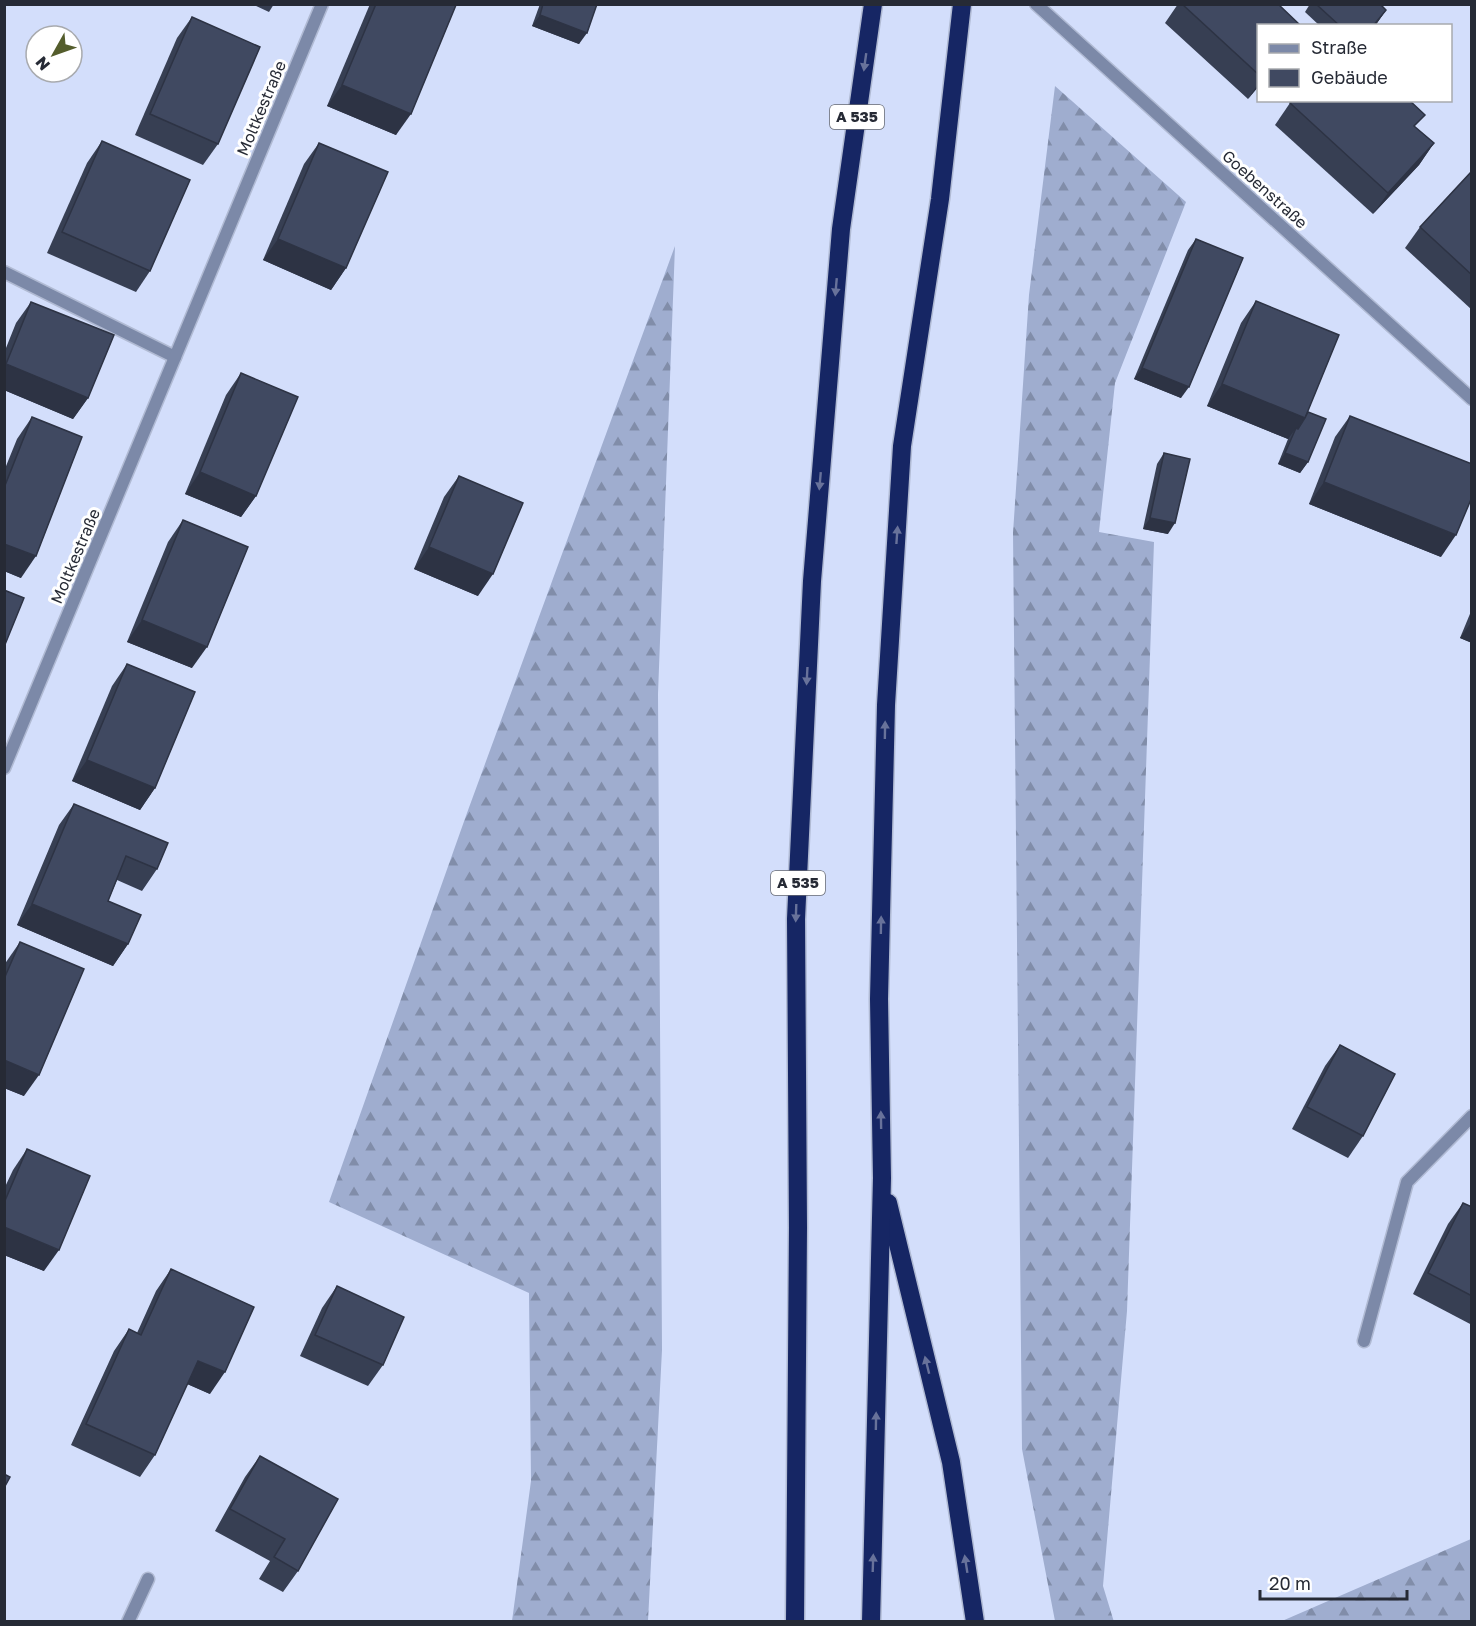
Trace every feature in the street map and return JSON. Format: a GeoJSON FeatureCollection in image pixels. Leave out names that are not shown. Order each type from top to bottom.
{"type":"FeatureCollection","features":[{"type":"Feature","properties":{"kind":"highway","name":"A 535"},"geometry":{"type":"LineString","coordinates":[[795,1538],[798,1227],[796,919],[811,592],[841,229],[873,4]]}},
{"type":"Feature","properties":{"kind":"highway"},"geometry":{"type":"LineString","coordinates":[[871,1622],[882,1178],[879,999],[886,705],[902,446],[940,199],[962,4]]}},
{"type":"Feature","properties":{"kind":"highway"},"geometry":{"type":"LineString","coordinates":[[882,1178],[951,1462],[975,1622]]}},
{"type":"Feature","properties":{"kind":"highway"},"geometry":{"type":"LineString","coordinates":[[782,1622],[795,1538]]}},
{"type":"Feature","properties":{"kind":"highway"},"geometry":{"type":"LineString","coordinates":[[795,1538],[795,1622]]}},
{"type":"Feature","properties":{"kind":"street","name":"Moltkestraße"},"geometry":{"type":"LineString","coordinates":[[4,768],[321,4]]}},
{"type":"Feature","properties":{"kind":"street","name":"Goebenstraße"},"geometry":{"type":"LineString","coordinates":[[1038,6],[1472,399]]}},
{"type":"Feature","properties":{"kind":"street"},"geometry":{"type":"LineString","coordinates":[[4,272],[175,357]]}},
{"type":"Feature","properties":{"kind":"street"},"geometry":{"type":"LineString","coordinates":[[1364,1341],[1407,1182],[1472,1116]]}},
{"type":"Feature","properties":{"kind":"street"},"geometry":{"type":"LineString","coordinates":[[128,1622],[148,1578]]}},
{"type":"Feature","properties":{"kind":"green space"},"geometry":{"type":"Polygon","coordinates":[[[1055,86],[1186,202],[1115,383],[1099,532],[1154,542],[1127,1311],[1103,1586],[1114,1622],[1055,1621],[1022,1449],[1013,533],[1029,295],[1055,86]]]}},
{"type":"Feature","properties":{"kind":"green space"},"geometry":{"type":"Polygon","coordinates":[[[675,246],[658,694],[662,1350],[648,1621],[512,1621],[531,1481],[529,1293],[329,1202],[467,813],[675,246]]]}},
{"type":"Feature","properties":{"kind":"green space"},"geometry":{"type":"Polygon","coordinates":[[[1471,1539],[1471,1621],[1282,1621],[1471,1539]]]}},
{"type":"Feature","properties":{"kind":"building"},"geometry":{"type":"Polygon","coordinates":[[[376,4],[456,5],[411,114],[342,85],[376,4]]]}},
{"type":"Feature","properties":{"kind":"building"},"geometry":{"type":"Polygon","coordinates":[[[543,4],[597,4],[587,33],[540,15],[543,4]]]}},
{"type":"Feature","properties":{"kind":"building"},"geometry":{"type":"Polygon","coordinates":[[[1182,4],[1278,4],[1299,24],[1257,24],[1257,73],[1182,4]]]}},
{"type":"Feature","properties":{"kind":"building"},"geometry":{"type":"Polygon","coordinates":[[[1316,4],[1380,4],[1386,10],[1375,24],[1338,24],[1316,4]]]}},
{"type":"Feature","properties":{"kind":"building"},"geometry":{"type":"Polygon","coordinates":[[[192,17],[260,47],[218,144],[150,114],[192,17]]]}},
{"type":"Feature","properties":{"kind":"building"},"geometry":{"type":"Polygon","coordinates":[[[1411,102],[1425,115],[1414,126],[1434,143],[1388,193],[1290,103],[1411,102]]]}},
{"type":"Feature","properties":{"kind":"building"},"geometry":{"type":"Polygon","coordinates":[[[102,141],[190,180],[150,271],[62,232],[102,141]]]}},
{"type":"Feature","properties":{"kind":"building"},"geometry":{"type":"Polygon","coordinates":[[[319,143],[388,172],[346,268],[278,239],[319,143]]]}},
{"type":"Feature","properties":{"kind":"building"},"geometry":{"type":"Polygon","coordinates":[[[1472,171],[1472,275],[1420,227],[1472,171]]]}},
{"type":"Feature","properties":{"kind":"building"},"geometry":{"type":"Polygon","coordinates":[[[1196,239],[1243,258],[1189,387],[1142,368],[1196,239]]]}},
{"type":"Feature","properties":{"kind":"building"},"geometry":{"type":"Polygon","coordinates":[[[1256,301],[1339,335],[1305,418],[1222,384],[1256,301]]]}},
{"type":"Feature","properties":{"kind":"building"},"geometry":{"type":"Polygon","coordinates":[[[31,302],[114,335],[88,398],[6,364],[31,302]]]}},
{"type":"Feature","properties":{"kind":"building"},"geometry":{"type":"Polygon","coordinates":[[[241,373],[298,397],[256,496],[200,472],[241,373]]]}},
{"type":"Feature","properties":{"kind":"building"},"geometry":{"type":"Polygon","coordinates":[[[1308,412],[1326,419],[1308,462],[1285,453],[1296,428],[1298,429],[1308,412]]]}},
{"type":"Feature","properties":{"kind":"building"},"geometry":{"type":"Polygon","coordinates":[[[1350,416],[1472,464],[1472,497],[1456,535],[1324,482],[1350,416]]]}},
{"type":"Feature","properties":{"kind":"building"},"geometry":{"type":"Polygon","coordinates":[[[32,417],[82,437],[36,556],[4,544],[4,488],[32,417]]]}},
{"type":"Feature","properties":{"kind":"building"},"geometry":{"type":"Polygon","coordinates":[[[1164,453],[1190,459],[1175,523],[1150,518],[1164,453]]]}},
{"type":"Feature","properties":{"kind":"building"},"geometry":{"type":"Polygon","coordinates":[[[459,476],[523,503],[493,574],[429,547],[459,476]]]}},
{"type":"Feature","properties":{"kind":"building"},"geometry":{"type":"Polygon","coordinates":[[[183,520],[248,547],[207,647],[142,620],[183,520]]]}},
{"type":"Feature","properties":{"kind":"building"},"geometry":{"type":"Polygon","coordinates":[[[4,590],[24,598],[4,647],[4,590]]]}},
{"type":"Feature","properties":{"kind":"building"},"geometry":{"type":"Polygon","coordinates":[[[127,664],[195,692],[155,788],[87,760],[127,664]]]}},
{"type":"Feature","properties":{"kind":"building"},"geometry":{"type":"Polygon","coordinates":[[[74,804],[168,843],[157,869],[126,856],[108,901],[141,915],[128,944],[32,904],[74,804]]]}},
{"type":"Feature","properties":{"kind":"building"},"geometry":{"type":"Polygon","coordinates":[[[20,942],[84,969],[39,1075],[4,1060],[4,979],[20,942]]]}},
{"type":"Feature","properties":{"kind":"building"},"geometry":{"type":"Polygon","coordinates":[[[1340,1045],[1395,1074],[1363,1136],[1307,1107],[1340,1045]]]}},
{"type":"Feature","properties":{"kind":"building"},"geometry":{"type":"Polygon","coordinates":[[[27,1149],[90,1176],[59,1250],[4,1227],[4,1203],[27,1149]]]}},
{"type":"Feature","properties":{"kind":"building"},"geometry":{"type":"Polygon","coordinates":[[[1463,1203],[1472,1207],[1472,1296],[1428,1273],[1463,1203]]]}},
{"type":"Feature","properties":{"kind":"building"},"geometry":{"type":"Polygon","coordinates":[[[171,1269],[254,1307],[225,1372],[198,1361],[155,1455],[86,1424],[129,1329],[141,1335],[171,1269]]]}},
{"type":"Feature","properties":{"kind":"building"},"geometry":{"type":"Polygon","coordinates":[[[337,1286],[404,1317],[383,1365],[315,1335],[337,1286]]]}},
{"type":"Feature","properties":{"kind":"building"},"geometry":{"type":"Polygon","coordinates":[[[260,1456],[338,1499],[298,1571],[274,1557],[285,1539],[230,1509],[260,1456]]]}},
{"type":"Feature","properties":{"kind":"building"},"geometry":{"type":"Polygon","coordinates":[[[4,1474],[10,1477],[4,1488],[4,1474]]]}}]}
